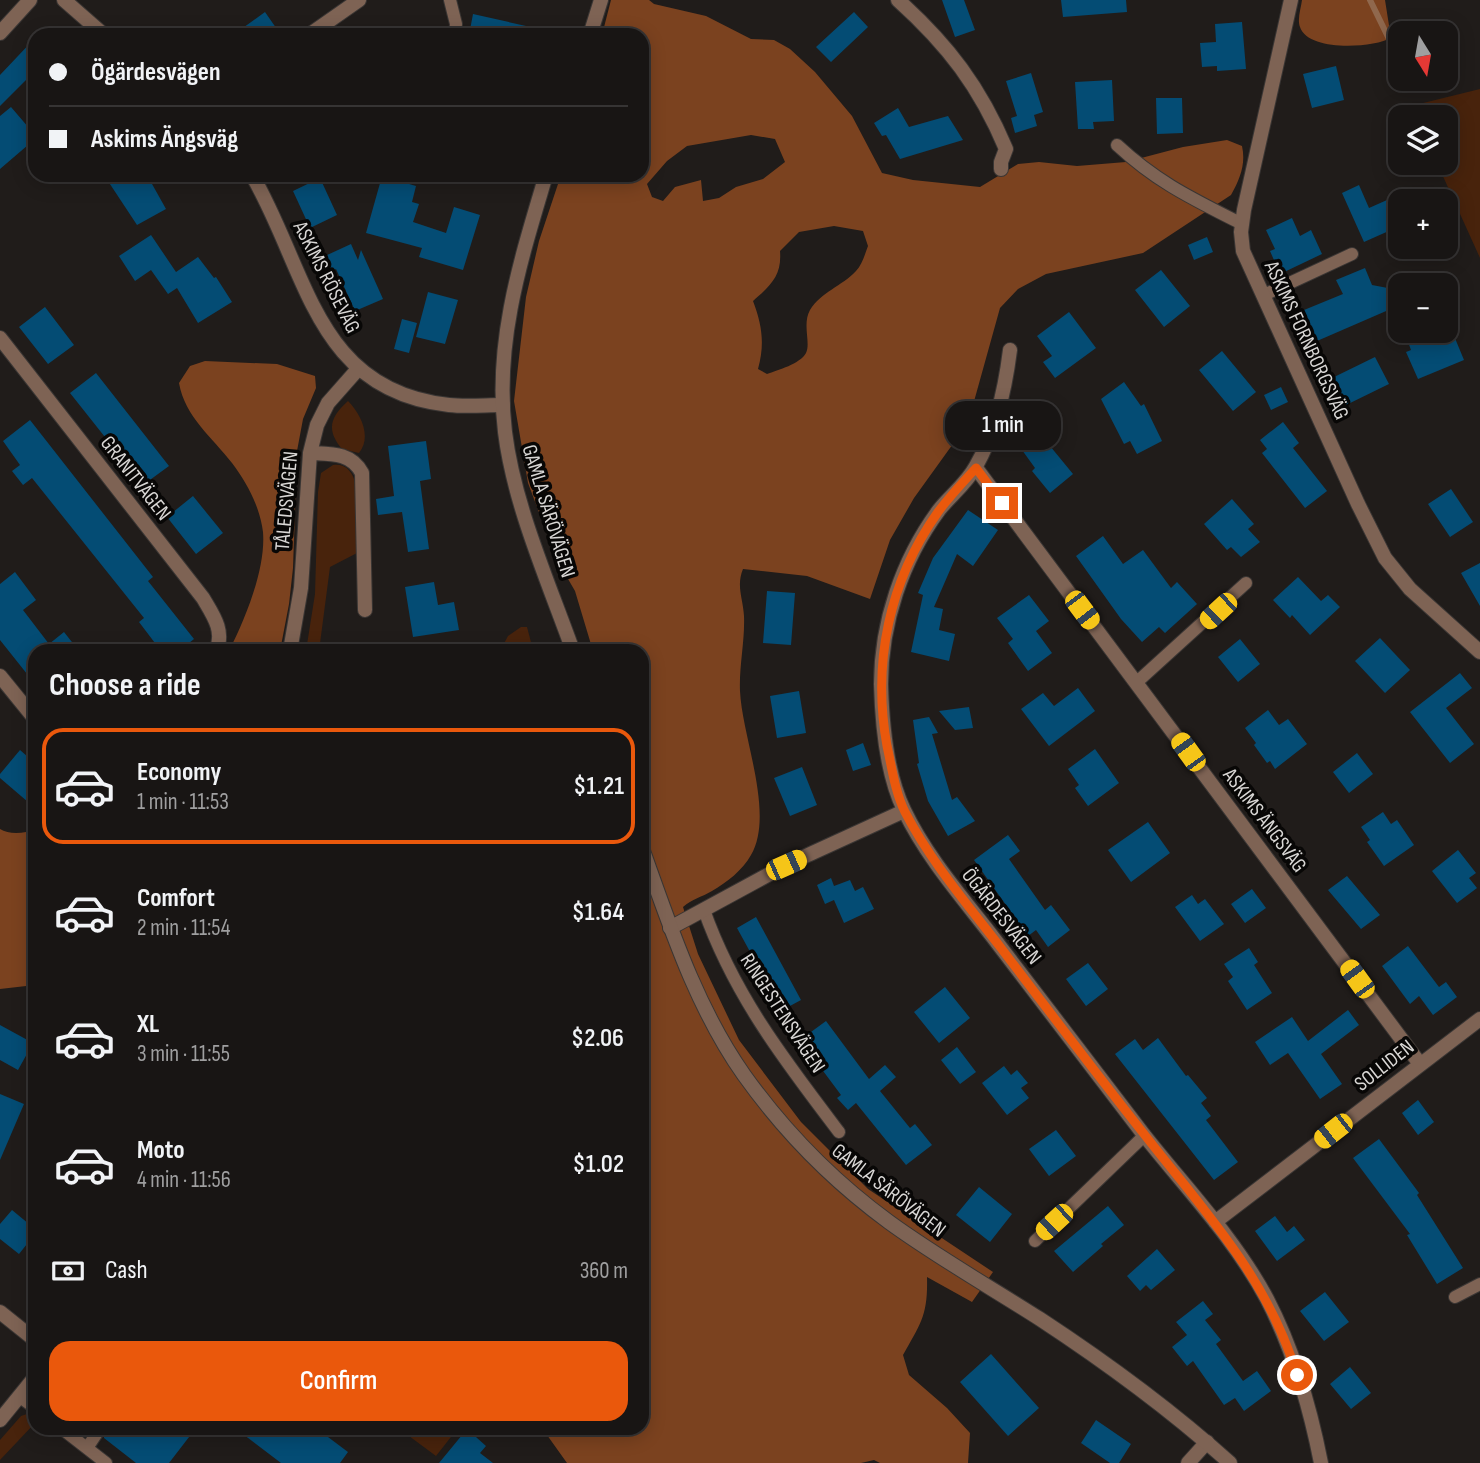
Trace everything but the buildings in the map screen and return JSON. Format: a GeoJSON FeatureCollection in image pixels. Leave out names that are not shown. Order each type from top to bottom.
{"type":"FeatureCollection","features":[{"type":"Feature","properties":{"kind":"street"},"geometry":{"type":"LineString","coordinates":[[0,33],[30,0]]}},
{"type":"Feature","properties":{"kind":"street"},"geometry":{"type":"LineString","coordinates":[[64,0],[96,28]]}},
{"type":"Feature","properties":{"kind":"street"},"geometry":{"type":"LineString","coordinates":[[319,28],[359,0]]}},
{"type":"Feature","properties":{"kind":"street"},"geometry":{"type":"LineString","coordinates":[[592,28],[601,0]]}},
{"type":"Feature","properties":{"kind":"street"},"geometry":{"type":"LineString","coordinates":[[898,0],[947,48],[978,90],[1006,149],[1001,169]]}},
{"type":"Feature","properties":{"kind":"street","name":"ASKIMS FORNBORGSVÄG"},"geometry":{"type":"LineString","coordinates":[[1291,0],[1242,224],[1243,251],[1385,558],[1410,589],[1480,652]]}},
{"type":"Feature","properties":{"kind":"street","name":"ASKIMS RÖSEVÄG"},"geometry":{"type":"LineString","coordinates":[[255,182],[330,337],[342,354],[358,369],[387,388],[425,400],[449,405],[503,405]]}},
{"type":"Feature","properties":{"kind":"street","name":"GAMLA SÄRÖVÄGEN"},"geometry":{"type":"LineString","coordinates":[[544,182],[512,294],[502,365],[503,405],[509,458],[521,501],[571,644]]}},
{"type":"Feature","properties":{"kind":"street","name":"GRANITVÄGEN"},"geometry":{"type":"LineString","coordinates":[[0,338],[203,598],[218,626],[220,635],[218,644]]}},
{"type":"Feature","properties":{"kind":"street","name":"ÖGÄRDESVÄGEN"},"geometry":{"type":"LineString","coordinates":[[1010,350],[1005,389],[976,468],[938,511],[920,540],[905,571],[888,618],[883,653],[882,704],[893,776],[904,811],[946,878],[1144,1135],[1215,1222],[1266,1297],[1292,1358],[1311,1418],[1321,1463]]}},
{"type":"Feature","properties":{"kind":"street","name":"TÅLEDSVÄGEN"},"geometry":{"type":"LineString","coordinates":[[291,644],[301,588],[310,453],[321,413],[358,369]]}},
{"type":"Feature","properties":{"kind":"street"},"geometry":{"type":"LineString","coordinates":[[310,453],[348,457],[357,463],[362,473],[365,610]]}},
{"type":"Feature","properties":{"kind":"street","name":"ASKIMS ÄNGSVÄG"},"geometry":{"type":"LineString","coordinates":[[976,468],[1420,1064]]}},
{"type":"Feature","properties":{"kind":"street"},"geometry":{"type":"LineString","coordinates":[[0,676],[28,710]]}},
{"type":"Feature","properties":{"kind":"street"},"geometry":{"type":"LineString","coordinates":[[670,928],[786,865],[904,811]]}},
{"type":"Feature","properties":{"kind":"street","name":"GAMLA SÄRÖVÄGEN"},"geometry":{"type":"LineString","coordinates":[[649,868],[696,991],[744,1074],[786,1128],[815,1159],[888,1221],[1109,1366],[1230,1463]]}},
{"type":"Feature","properties":{"kind":"street","name":"SOLLIDEN"},"geometry":{"type":"LineString","coordinates":[[1215,1222],[1480,1019]]}},
{"type":"Feature","properties":{"kind":"street"},"geometry":{"type":"LineString","coordinates":[[0,1312],[28,1334]]}},
{"type":"Feature","properties":{"kind":"street"},"geometry":{"type":"LineString","coordinates":[[0,1420],[28,1386]]}},
{"type":"Feature","properties":{"kind":"street"},"geometry":{"type":"LineString","coordinates":[[1188,1463],[1207,1442]]}},
{"type":"Feature","properties":{"kind":"lane"},"geometry":{"type":"LineString","coordinates":[[450,0],[456,28]]}},
{"type":"Feature","properties":{"kind":"lane"},"geometry":{"type":"LineString","coordinates":[[1117,145],[1141,167],[1177,191],[1242,224]]}},
{"type":"Feature","properties":{"kind":"lane"},"geometry":{"type":"LineString","coordinates":[[1264,295],[1352,254]]}},
{"type":"Feature","properties":{"kind":"lane"},"geometry":{"type":"LineString","coordinates":[[1137,682],[1246,583]]}},
{"type":"Feature","properties":{"kind":"lane","name":"RINGESTENSVÄGEN"},"geometry":{"type":"LineString","coordinates":[[705,910],[724,961],[756,1018],[839,1132]]}},
{"type":"Feature","properties":{"kind":"lane"},"geometry":{"type":"LineString","coordinates":[[1035,1241],[1144,1135]]}},
{"type":"Feature","properties":{"kind":"lane"},"geometry":{"type":"LineString","coordinates":[[1455,1297],[1480,1284]]}},
{"type":"Feature","properties":{"kind":"lane"},"geometry":{"type":"LineString","coordinates":[[20,1396],[28,1402]]}},
{"type":"Feature","properties":{"kind":"lane"},"geometry":{"type":"LineString","coordinates":[[70,1435],[106,1463]]}},
{"type":"Feature","properties":{"kind":"lane"},"geometry":{"type":"LineString","coordinates":[[87,1448],[96,1435]]}},
{"type":"Feature","properties":{"kind":"shaded area"},"geometry":{"type":"Polygon","coordinates":[[[611,0],[649,0],[654,4],[706,16],[751,39],[774,40],[790,49],[815,72],[852,116],[882,173],[913,180],[980,187],[1018,164],[1039,162],[1077,166],[1126,162],[1183,147],[1227,140],[1242,146],[1241,171],[1231,195],[1143,253],[1046,274],[1018,289],[1000,308],[968,423],[914,498],[890,540],[870,599],[807,576],[743,569],[741,575],[744,625],[740,691],[759,797],[758,838],[748,861],[734,876],[683,907],[698,954],[739,1040],[801,1122],[868,1189],[993,1272],[972,1302],[927,1277],[922,1318],[903,1355],[909,1375],[947,1408],[970,1433],[968,1463],[880,1463],[874,1460],[861,1463],[567,1463],[547,1435],[649,1435],[649,644],[591,644],[575,591],[557,560],[528,483],[514,401],[526,297],[539,241],[559,182],[649,182],[647,184],[652,197],[663,201],[675,187],[701,180],[703,201],[719,198],[736,187],[763,179],[785,162],[775,139],[751,135],[687,146],[667,161],[649,182],[649,28],[604,28],[611,0]],[[834,226],[799,232],[780,251],[777,274],[753,301],[762,335],[758,369],[767,374],[803,357],[807,349],[807,321],[810,310],[820,298],[858,269],[868,246],[863,231],[834,226]]]}},
{"type":"Feature","properties":{"kind":"shaded area"},"geometry":{"type":"Polygon","coordinates":[[[1302,0],[1385,0],[1388,39],[1356,46],[1315,41],[1305,35],[1300,27],[1302,0]]]}},
{"type":"Feature","properties":{"kind":"shaded area"},"geometry":{"type":"Polygon","coordinates":[[[1480,89],[1480,258],[1458,209],[1458,189],[1449,189],[1442,175],[1458,175],[1458,105],[1415,105],[1480,89]]]}},
{"type":"Feature","properties":{"kind":"shaded area"},"geometry":{"type":"Polygon","coordinates":[[[205,361],[277,364],[315,376],[316,388],[303,419],[297,451],[293,568],[281,644],[232,644],[248,609],[258,577],[263,532],[256,504],[243,479],[200,426],[182,395],[179,383],[190,366],[205,361]]]}},
{"type":"Feature","properties":{"kind":"shaded area"},"geometry":{"type":"Polygon","coordinates":[[[348,401],[357,412],[365,433],[363,447],[359,453],[342,449],[332,430],[334,418],[348,401]]]}},
{"type":"Feature","properties":{"kind":"shaded area"},"geometry":{"type":"Polygon","coordinates":[[[333,465],[344,466],[352,474],[358,499],[357,553],[330,567],[320,644],[307,644],[315,594],[321,473],[333,465]]]}},
{"type":"Feature","properties":{"kind":"shaded area"},"geometry":{"type":"Polygon","coordinates":[[[521,627],[527,627],[531,644],[504,644],[508,636],[521,627]]]}},
{"type":"Feature","properties":{"kind":"shaded area"},"geometry":{"type":"Polygon","coordinates":[[[0,829],[12,833],[28,832],[28,986],[0,989],[0,829]]]}},
{"type":"Feature","properties":{"kind":"shaded area"},"geometry":{"type":"Polygon","coordinates":[[[28,1414],[28,1430],[0,1460],[0,1440],[21,1416],[28,1414]]]}},
{"type":"Feature","properties":{"kind":"shaded area"},"geometry":{"type":"Polygon","coordinates":[[[410,1435],[452,1435],[436,1456],[410,1435]]]}},
{"type":"Feature","properties":{"kind":"waterway"},"geometry":{"type":"LineString","coordinates":[[1370,0],[1388,37]]}},
{"type":"Feature","properties":{"kind":"route"},"geometry":{"type":"LineString","coordinates":[[1002,503],[976,468],[938,511],[920,540],[891,608],[881,681],[884,728],[899,797],[904,811],[946,878],[1144,1135],[1215,1222],[1249,1270],[1277,1320],[1297,1375]]}}]}
